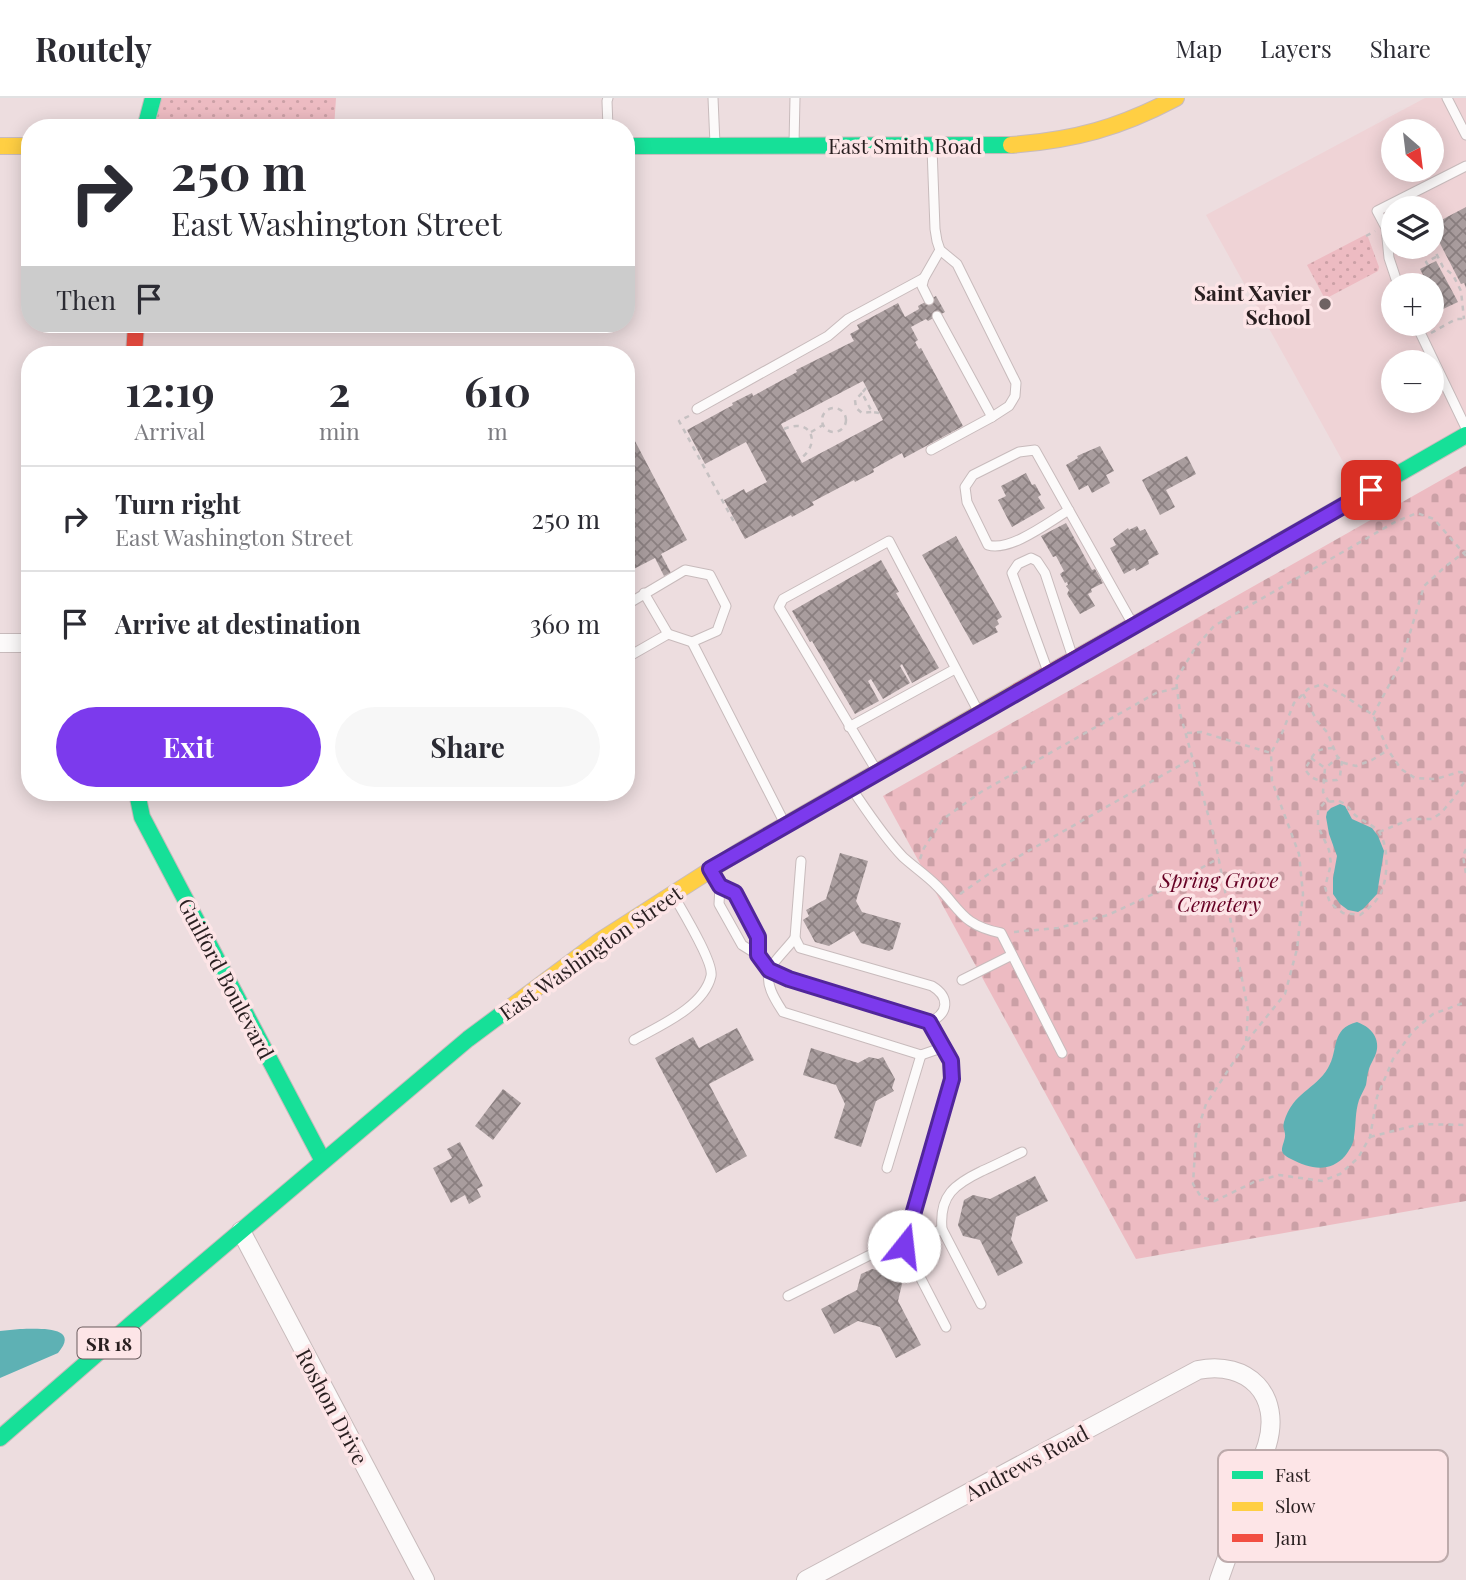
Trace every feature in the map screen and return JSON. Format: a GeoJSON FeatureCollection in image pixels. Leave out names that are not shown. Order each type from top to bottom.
{"type":"FeatureCollection","features":[{"type":"Feature","properties":{"kind":"main road"},"geometry":{"type":"LineString","coordinates":[[147,119],[153,98]]}},
{"type":"Feature","properties":{"kind":"main road","name":"East Smith Road"},"geometry":{"type":"LineString","coordinates":[[635,146],[932,146],[1049,142],[1113,127],[1144,115],[1173,99]]}},
{"type":"Feature","properties":{"kind":"main road"},"geometry":{"type":"LineString","coordinates":[[0,146],[21,146]]}},
{"type":"Feature","properties":{"kind":"main road","name":"East Washington Street"},"geometry":{"type":"LineString","coordinates":[[0,1438],[468,1039],[601,940],[710,869],[785,825],[1466,435]]}},
{"type":"Feature","properties":{"kind":"main road","name":"Guilford Boulevard"},"geometry":{"type":"LineString","coordinates":[[138,801],[142,817],[323,1161]]}},
{"type":"Feature","properties":{"kind":"street"},"geometry":{"type":"LineString","coordinates":[[0,643],[21,643]]}},
{"type":"Feature","properties":{"kind":"street","name":"Roshon Drive"},"geometry":{"type":"LineString","coordinates":[[241,1231],[425,1580]]}},
{"type":"Feature","properties":{"kind":"street","name":"Andrews Road"},"geometry":{"type":"LineString","coordinates":[[806,1580],[1198,1370],[1227,1368],[1250,1379],[1261,1390],[1271,1417],[1271,1432],[1265,1450]]}},
{"type":"Feature","properties":{"kind":"street","name":"Andrews Road"},"geometry":{"type":"LineString","coordinates":[[1219,1580],[1225,1562]]}},
{"type":"Feature","properties":{"kind":"lane"},"geometry":{"type":"LineString","coordinates":[[608,98],[608,119]]}},
{"type":"Feature","properties":{"kind":"lane"},"geometry":{"type":"LineString","coordinates":[[713,98],[715,145]]}},
{"type":"Feature","properties":{"kind":"lane"},"geometry":{"type":"LineString","coordinates":[[794,145],[796,98]]}},
{"type":"Feature","properties":{"kind":"lane"},"geometry":{"type":"LineString","coordinates":[[1447,98],[1466,135]]}},
{"type":"Feature","properties":{"kind":"lane"},"geometry":{"type":"LineString","coordinates":[[931,450],[1009,406],[1015,396],[1016,383],[957,264],[940,250],[934,229],[932,146]]}},
{"type":"Feature","properties":{"kind":"lane"},"geometry":{"type":"LineString","coordinates":[[1394,273],[1389,258],[1386,228],[1377,211],[1466,166]]}},
{"type":"Feature","properties":{"kind":"lane"},"geometry":{"type":"LineString","coordinates":[[929,300],[922,286],[940,250]]}},
{"type":"Feature","properties":{"kind":"lane"},"geometry":{"type":"LineString","coordinates":[[697,409],[828,336],[848,319],[924,278]]}},
{"type":"Feature","properties":{"kind":"lane"},"geometry":{"type":"LineString","coordinates":[[937,316],[992,417]]}},
{"type":"Feature","properties":{"kind":"lane"},"geometry":{"type":"LineString","coordinates":[[1422,336],[1466,428]]}},
{"type":"Feature","properties":{"kind":"lane"},"geometry":{"type":"LineString","coordinates":[[1069,510],[1019,540],[996,547],[988,545],[967,502],[965,487],[973,475],[1019,452],[1035,450],[1069,510],[1134,626]]}},
{"type":"Feature","properties":{"kind":"lane"},"geometry":{"type":"LineString","coordinates":[[877,772],[779,607],[783,599],[889,541],[979,714]]}},
{"type":"Feature","properties":{"kind":"lane"},"geometry":{"type":"LineString","coordinates":[[1049,674],[1012,573],[1018,564],[1031,558],[1037,561],[1045,573],[1073,660]]}},
{"type":"Feature","properties":{"kind":"lane"},"geometry":{"type":"LineString","coordinates":[[635,599],[644,593],[685,570],[710,575],[726,606],[717,631],[692,642],[668,635],[644,593]]}},
{"type":"Feature","properties":{"kind":"lane"},"geometry":{"type":"LineString","coordinates":[[635,653],[668,635]]}},
{"type":"Feature","properties":{"kind":"lane"},"geometry":{"type":"LineString","coordinates":[[692,642],[785,825]]}},
{"type":"Feature","properties":{"kind":"lane"},"geometry":{"type":"LineString","coordinates":[[849,727],[955,668]]}},
{"type":"Feature","properties":{"kind":"lane"},"geometry":{"type":"LineString","coordinates":[[851,787],[883,835],[937,886],[970,922],[1000,933],[1062,1053]]}},
{"type":"Feature","properties":{"kind":"lane"},"geometry":{"type":"LineString","coordinates":[[710,869],[720,886],[719,904],[742,946],[758,955],[769,970],[789,979],[929,1022],[938,1018],[945,1009],[945,1001],[941,992],[932,986],[800,948],[795,939],[801,861]]}},
{"type":"Feature","properties":{"kind":"lane"},"geometry":{"type":"LineString","coordinates":[[720,886],[735,893],[758,937],[758,955]]}},
{"type":"Feature","properties":{"kind":"lane"},"geometry":{"type":"LineString","coordinates":[[634,1040],[693,1006],[711,975],[698,939],[673,893]]}},
{"type":"Feature","properties":{"kind":"lane"},"geometry":{"type":"LineString","coordinates":[[795,939],[769,970],[773,995],[783,1012],[921,1055],[944,1048]]}},
{"type":"Feature","properties":{"kind":"lane"},"geometry":{"type":"LineString","coordinates":[[962,980],[1012,954]]}},
{"type":"Feature","properties":{"kind":"lane"},"geometry":{"type":"LineString","coordinates":[[929,1022],[951,1061],[952,1079],[904,1246],[946,1327]]}},
{"type":"Feature","properties":{"kind":"lane"},"geometry":{"type":"LineString","coordinates":[[887,1168],[921,1055]]}},
{"type":"Feature","properties":{"kind":"lane"},"geometry":{"type":"LineString","coordinates":[[981,1304],[942,1228],[943,1205],[960,1182],[1022,1152]]}},
{"type":"Feature","properties":{"kind":"lane"},"geometry":{"type":"LineString","coordinates":[[788,1296],[880,1250],[904,1246],[942,1228]]}},
{"type":"Feature","properties":{"kind":"path"},"geometry":{"type":"LineString","coordinates":[[1428,265],[1426,262],[1432,259]]}},
{"type":"Feature","properties":{"kind":"path"},"geometry":{"type":"LineString","coordinates":[[1439,259],[1443,267],[1453,275],[1461,291],[1465,319],[1444,326]]}},
{"type":"Feature","properties":{"kind":"path"},"geometry":{"type":"LineString","coordinates":[[866,388],[856,398],[856,408],[862,413],[879,412]]}},
{"type":"Feature","properties":{"kind":"path"},"geometry":{"type":"LineString","coordinates":[[862,393],[872,412]]}},
{"type":"Feature","properties":{"kind":"path"},"geometry":{"type":"LineString","coordinates":[[697,409],[679,421],[734,522],[736,521]]}},
{"type":"Feature","properties":{"kind":"path"},"geometry":{"type":"LineString","coordinates":[[839,409],[845,414],[847,422],[840,431],[829,431],[823,425],[823,417],[829,410],[839,409]]}},
{"type":"Feature","properties":{"kind":"path"},"geometry":{"type":"LineString","coordinates":[[829,410],[832,415]]}},
{"type":"Feature","properties":{"kind":"path"},"geometry":{"type":"LineString","coordinates":[[784,429],[795,425],[802,426],[810,433],[810,448],[800,459]]}},
{"type":"Feature","properties":{"kind":"path"},"geometry":{"type":"LineString","coordinates":[[810,433],[823,425]]}},
{"type":"Feature","properties":{"kind":"path"},"geometry":{"type":"LineString","coordinates":[[837,425],[840,431]]}},
{"type":"Feature","properties":{"kind":"path"},"geometry":{"type":"LineString","coordinates":[[1246,1042],[1248,1010],[1219,858],[1181,713],[1176,680],[1195,648],[1214,626],[1395,522],[1417,513],[1434,520],[1465,553],[1424,586],[1401,663],[1373,715]]}},
{"type":"Feature","properties":{"kind":"path"},"geometry":{"type":"LineString","coordinates":[[1466,773],[1459,772],[1436,779],[1415,778],[1401,769],[1388,750],[1373,715],[1322,684],[1307,689],[1294,703],[1271,753],[1272,781],[1299,854],[1303,894],[1297,950],[1285,994],[1246,1042],[1206,1104],[1196,1135],[1193,1184],[1201,1197],[1215,1201],[1254,1182],[1279,1175],[1322,1181],[1340,1174],[1358,1158],[1370,1137],[1377,1097],[1393,1059],[1413,1031],[1433,1014],[1466,1002]]}},
{"type":"Feature","properties":{"kind":"path"},"geometry":{"type":"LineString","coordinates":[[916,868],[943,819],[981,792],[1156,693],[1177,688]]}},
{"type":"Feature","properties":{"kind":"path"},"geometry":{"type":"LineString","coordinates":[[1303,694],[1342,761],[1356,766],[1388,750]]}},
{"type":"Feature","properties":{"kind":"path"},"geometry":{"type":"LineString","coordinates":[[1186,733],[1202,732],[1271,753]]}},
{"type":"Feature","properties":{"kind":"path"},"geometry":{"type":"LineString","coordinates":[[1333,748],[1319,748],[1314,752],[1305,769],[1309,776],[1319,782],[1337,780],[1342,761]]}},
{"type":"Feature","properties":{"kind":"path"},"geometry":{"type":"LineString","coordinates":[[950,901],[993,871],[1193,758]]}},
{"type":"Feature","properties":{"kind":"path"},"geometry":{"type":"LineString","coordinates":[[1311,758],[1325,768]]}},
{"type":"Feature","properties":{"kind":"path"},"geometry":{"type":"LineString","coordinates":[[1329,802],[1323,792],[1325,768],[1338,758]]}},
{"type":"Feature","properties":{"kind":"path"},"geometry":{"type":"LineString","coordinates":[[1379,832],[1411,819],[1432,819],[1447,806],[1466,779]]}},
{"type":"Feature","properties":{"kind":"path"},"geometry":{"type":"LineString","coordinates":[[1339,801],[1349,806],[1355,814],[1379,832],[1385,843],[1387,859],[1382,890],[1373,905],[1360,915],[1343,913],[1330,904],[1325,887],[1331,864],[1329,850],[1318,826],[1318,810],[1325,802],[1339,801]]}},
{"type":"Feature","properties":{"kind":"path"},"geometry":{"type":"LineString","coordinates":[[1466,849],[1463,856],[1466,874]]}},
{"type":"Feature","properties":{"kind":"path"},"geometry":{"type":"LineString","coordinates":[[1000,933],[1058,928],[1108,915],[1164,889],[1219,858]]}},
{"type":"Feature","properties":{"kind":"path"},"geometry":{"type":"LineString","coordinates":[[1370,1137],[1420,1124],[1466,1125]]}},
{"type":"Feature","properties":{"kind":"shaded area","name":"Saint Xavier School"},"geometry":{"type":"Polygon","coordinates":[[[1425,98],[1466,98],[1466,425],[1357,487],[1206,215],[1381,122],[1381,182],[1444,182],[1444,119],[1386,119],[1425,98]]]}},
{"type":"Feature","properties":{"kind":"green space"},"geometry":{"type":"Polygon","coordinates":[[[157,98],[336,98],[335,119],[151,119],[157,98]]]}},
{"type":"Feature","properties":{"kind":"green space"},"geometry":{"type":"Polygon","coordinates":[[[1365,235],[1379,267],[1378,271],[1325,299],[1307,265],[1365,235]]]}},
{"type":"Feature","properties":{"kind":"green space","name":"Spring Grove Cemetery"},"geometry":{"type":"Polygon","coordinates":[[[1466,466],[1466,1201],[1136,1259],[883,796],[1466,466]]]}},
{"type":"Feature","properties":{"kind":"water"},"geometry":{"type":"Polygon","coordinates":[[[1340,804],[1345,806],[1352,819],[1372,828],[1384,851],[1377,894],[1358,912],[1348,910],[1333,894],[1337,856],[1326,817],[1331,808],[1340,804]]]}},
{"type":"Feature","properties":{"kind":"water"},"geometry":{"type":"Polygon","coordinates":[[[1357,1022],[1373,1033],[1377,1048],[1358,1105],[1352,1144],[1345,1156],[1333,1165],[1319,1168],[1298,1162],[1282,1152],[1284,1124],[1288,1112],[1328,1068],[1339,1035],[1348,1025],[1357,1022]]]}},
{"type":"Feature","properties":{"kind":"water"},"geometry":{"type":"Polygon","coordinates":[[[54,1330],[64,1337],[64,1344],[58,1353],[0,1378],[0,1331],[54,1330]]]}},
{"type":"Feature","properties":{"kind":"building"},"geometry":{"type":"Polygon","coordinates":[[[1466,207],[1466,288],[1464,283],[1461,284],[1444,251],[1444,219],[1466,207]]]}},
{"type":"Feature","properties":{"kind":"building"},"geometry":{"type":"Polygon","coordinates":[[[1436,261],[1442,273],[1422,273],[1420,269],[1436,261]]]}},
{"type":"Feature","properties":{"kind":"building"},"geometry":{"type":"Polygon","coordinates":[[[1444,276],[1458,302],[1444,309],[1444,276]]]}},
{"type":"Feature","properties":{"kind":"building"},"geometry":{"type":"Polygon","coordinates":[[[936,296],[945,312],[911,327],[918,340],[915,342],[919,349],[921,348],[963,426],[904,458],[902,453],[873,469],[874,472],[812,502],[814,505],[745,539],[724,500],[744,489],[746,493],[767,482],[746,442],[705,464],[687,430],[733,405],[732,403],[752,393],[753,396],[797,372],[796,370],[854,341],[850,334],[859,329],[857,325],[898,303],[905,317],[919,309],[918,306],[936,296]],[[863,381],[781,424],[802,463],[883,420],[863,381]]]}},
{"type":"Feature","properties":{"kind":"building"},"geometry":{"type":"Polygon","coordinates":[[[635,441],[687,540],[661,554],[671,573],[664,576],[655,558],[635,568],[635,441]]]}},
{"type":"Feature","properties":{"kind":"building"},"geometry":{"type":"Polygon","coordinates":[[[1100,446],[1114,471],[1106,475],[1110,483],[1092,493],[1088,485],[1079,490],[1066,465],[1078,458],[1077,456],[1100,446]]]}},
{"type":"Feature","properties":{"kind":"building"},"geometry":{"type":"Polygon","coordinates":[[[1187,456],[1196,474],[1166,490],[1175,507],[1160,515],[1142,480],[1187,456]]]}},
{"type":"Feature","properties":{"kind":"building"},"geometry":{"type":"Polygon","coordinates":[[[1026,473],[1041,495],[1038,497],[1045,508],[1012,527],[998,500],[1006,496],[1001,486],[1026,473]]]}},
{"type":"Feature","properties":{"kind":"building"},"geometry":{"type":"Polygon","coordinates":[[[1066,523],[1092,570],[1095,569],[1103,583],[1091,589],[1092,592],[1088,594],[1095,606],[1080,614],[1067,594],[1067,582],[1065,583],[1060,574],[1064,571],[1041,536],[1066,523]]]}},
{"type":"Feature","properties":{"kind":"building"},"geometry":{"type":"Polygon","coordinates":[[[1137,526],[1140,531],[1145,529],[1159,554],[1148,560],[1149,564],[1124,574],[1110,548],[1116,545],[1113,539],[1128,528],[1129,530],[1137,526]]]}},
{"type":"Feature","properties":{"kind":"building"},"geometry":{"type":"Polygon","coordinates":[[[956,536],[1002,617],[997,620],[999,624],[995,627],[998,632],[973,645],[922,555],[956,536]]]}},
{"type":"Feature","properties":{"kind":"building"},"geometry":{"type":"Polygon","coordinates":[[[881,560],[899,592],[896,593],[939,668],[912,683],[902,664],[900,666],[910,683],[883,699],[871,679],[868,681],[879,701],[855,714],[792,611],[881,560]]]}},
{"type":"Feature","properties":{"kind":"building"},"geometry":{"type":"Polygon","coordinates":[[[840,853],[868,861],[856,901],[862,912],[901,923],[893,949],[889,951],[861,943],[854,931],[829,946],[815,942],[803,920],[809,916],[806,910],[826,899],[840,853]]]}},
{"type":"Feature","properties":{"kind":"building"},"geometry":{"type":"Polygon","coordinates":[[[737,1028],[754,1060],[709,1084],[747,1156],[716,1173],[655,1058],[693,1037],[699,1048],[737,1028]]]}},
{"type":"Feature","properties":{"kind":"building"},"geometry":{"type":"Polygon","coordinates":[[[811,1048],[858,1063],[869,1057],[883,1057],[895,1079],[892,1088],[894,1091],[876,1101],[861,1147],[834,1138],[845,1104],[836,1085],[803,1075],[811,1048]]]}},
{"type":"Feature","properties":{"kind":"building"},"geometry":{"type":"Polygon","coordinates":[[[503,1089],[521,1103],[493,1140],[475,1126],[503,1089]]]}},
{"type":"Feature","properties":{"kind":"building"},"geometry":{"type":"Polygon","coordinates":[[[460,1142],[483,1186],[477,1189],[481,1197],[469,1204],[465,1195],[451,1203],[433,1168],[452,1158],[447,1149],[460,1142]]]}},
{"type":"Feature","properties":{"kind":"building"},"geometry":{"type":"Polygon","coordinates":[[[1035,1176],[1048,1201],[1016,1217],[1011,1239],[1023,1263],[998,1276],[980,1240],[963,1236],[958,1225],[964,1200],[973,1195],[990,1199],[1035,1176]]]}},
{"type":"Feature","properties":{"kind":"building"},"geometry":{"type":"Polygon","coordinates":[[[872,1269],[898,1275],[902,1284],[898,1301],[921,1345],[896,1358],[880,1327],[858,1321],[834,1334],[821,1309],[857,1290],[861,1274],[872,1269]]]}},
{"type":"Feature","properties":{"kind":"traffic: fast"},"geometry":{"type":"LineString","coordinates":[[147,119],[153,98]]}},
{"type":"Feature","properties":{"kind":"traffic: fast"},"geometry":{"type":"LineString","coordinates":[[635,146],[1011,145]]}},
{"type":"Feature","properties":{"kind":"traffic: fast"},"geometry":{"type":"LineString","coordinates":[[1222,575],[1466,435]]}},
{"type":"Feature","properties":{"kind":"traffic: fast"},"geometry":{"type":"LineString","coordinates":[[139,801],[142,817],[323,1161]]}},
{"type":"Feature","properties":{"kind":"traffic: fast"},"geometry":{"type":"LineString","coordinates":[[0,1438],[468,1039],[507,1010]]}},
{"type":"Feature","properties":{"kind":"traffic: slow"},"geometry":{"type":"LineString","coordinates":[[1011,145],[1056,140],[1096,131],[1176,98]]}},
{"type":"Feature","properties":{"kind":"traffic: slow"},"geometry":{"type":"LineString","coordinates":[[0,146],[21,146]]}},
{"type":"Feature","properties":{"kind":"traffic: slow"},"geometry":{"type":"LineString","coordinates":[[507,1010],[601,940],[740,851],[1018,691]]}},
{"type":"Feature","properties":{"kind":"traffic: jam"},"geometry":{"type":"LineString","coordinates":[[135,333],[135,346]]}},
{"type":"Feature","properties":{"kind":"traffic: jam"},"geometry":{"type":"LineString","coordinates":[[1018,691],[1222,575]]}},
{"type":"Feature","properties":{"kind":"place","name":"Saint Xavier School"},"geometry":{"type":"Point","coordinates":[1325,304]}},
{"type":"Feature","properties":{"kind":"route"},"geometry":{"type":"LineString","coordinates":[[904,1246],[952,1079],[951,1061],[929,1022],[789,979],[769,970],[758,955],[758,937],[735,893],[720,886],[710,869],[1371,490]]}}]}
